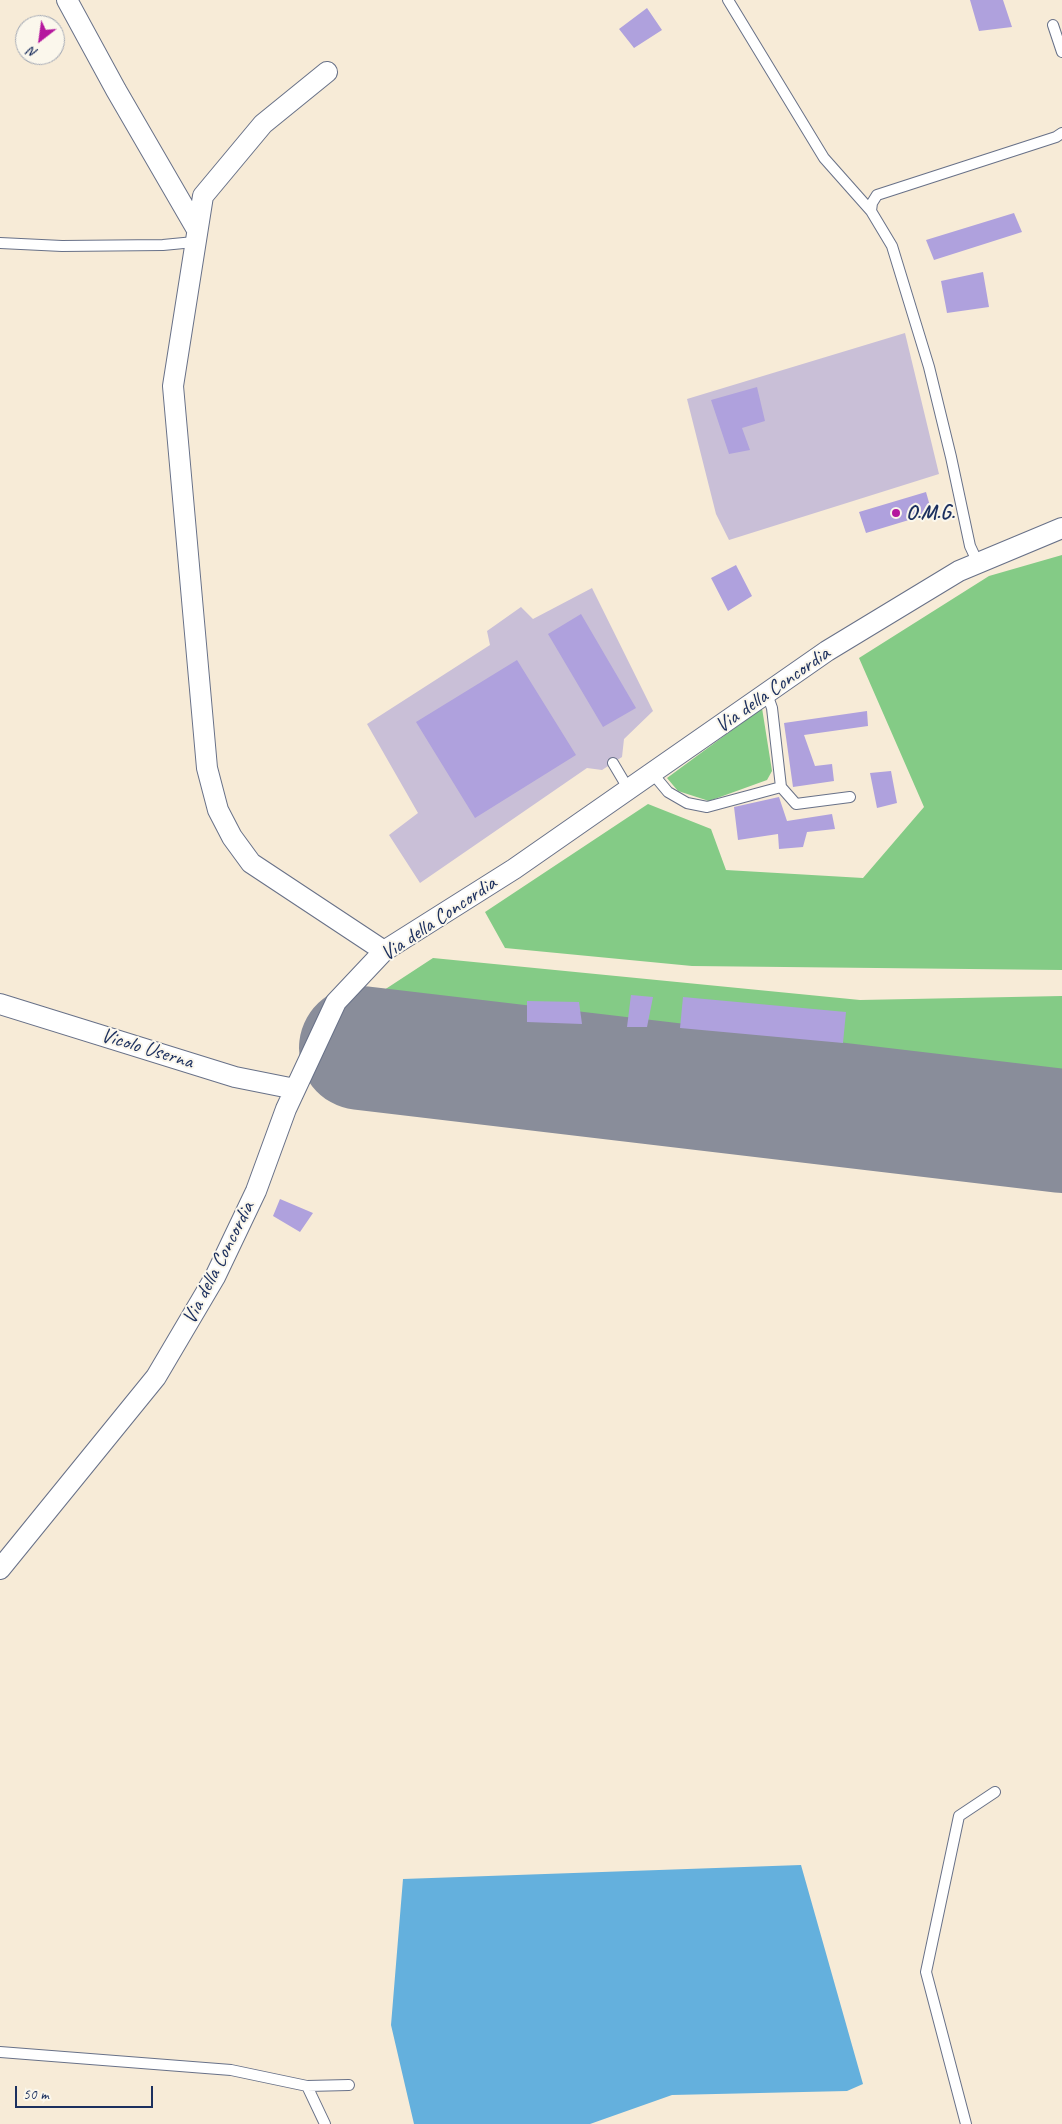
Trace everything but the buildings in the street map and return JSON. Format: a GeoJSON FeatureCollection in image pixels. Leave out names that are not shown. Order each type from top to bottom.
{"type":"FeatureCollection","features":[{"type":"Feature","properties":{"kind":"street"},"geometry":{"type":"LineString","coordinates":[[67,0],[195,235]]}},
{"type":"Feature","properties":{"kind":"street"},"geometry":{"type":"LineString","coordinates":[[327,72],[263,124],[203,196],[195,235],[173,386],[207,768],[218,810],[232,837],[251,863],[384,951]]}},
{"type":"Feature","properties":{"kind":"street","name":"Via della Concordia"},"geometry":{"type":"LineString","coordinates":[[0,1569],[156,1377],[215,1277],[256,1191],[286,1109],[336,1002],[384,951],[514,869],[827,651],[953,575],[1062,528]]}},
{"type":"Feature","properties":{"kind":"street","name":"Vicolo Userna"},"geometry":{"type":"LineString","coordinates":[[0,1004],[235,1077],[296,1089]]}},
{"type":"Feature","properties":{"kind":"lane"},"geometry":{"type":"LineString","coordinates":[[728,0],[824,158],[871,212],[892,246],[929,367],[964,522],[970,546],[978,563]]}},
{"type":"Feature","properties":{"kind":"lane"},"geometry":{"type":"LineString","coordinates":[[1053,25],[1062,52]]}},
{"type":"Feature","properties":{"kind":"lane"},"geometry":{"type":"LineString","coordinates":[[871,212],[872,202],[877,195],[1056,137],[1062,133]]}},
{"type":"Feature","properties":{"kind":"lane"},"geometry":{"type":"LineString","coordinates":[[0,243],[71,246],[162,245],[195,235]]}},
{"type":"Feature","properties":{"kind":"lane"},"geometry":{"type":"LineString","coordinates":[[767,694],[772,708],[781,787],[796,804],[850,797]]}},
{"type":"Feature","properties":{"kind":"lane"},"geometry":{"type":"LineString","coordinates":[[613,763],[629,790]]}},
{"type":"Feature","properties":{"kind":"lane"},"geometry":{"type":"LineString","coordinates":[[653,774],[668,792],[687,803],[707,807],[781,787]]}},
{"type":"Feature","properties":{"kind":"lane"},"geometry":{"type":"LineString","coordinates":[[966,2124],[926,1972],[958,1816],[995,1792]]}},
{"type":"Feature","properties":{"kind":"lane"},"geometry":{"type":"LineString","coordinates":[[0,2052],[230,2070],[307,2086],[349,2085]]}},
{"type":"Feature","properties":{"kind":"lane"},"geometry":{"type":"LineString","coordinates":[[307,2086],[325,2124]]}},
{"type":"Feature","properties":{"kind":"shaded area"},"geometry":{"type":"Polygon","coordinates":[[[905,333],[939,474],[729,540],[716,514],[687,399],[905,333]]]}},
{"type":"Feature","properties":{"kind":"shaded area"},"geometry":{"type":"Polygon","coordinates":[[[592,588],[653,711],[624,739],[622,757],[602,770],[587,768],[420,883],[389,835],[418,813],[367,724],[490,645],[487,631],[521,607],[533,619],[592,588]]]}},
{"type":"Feature","properties":{"kind":"green space"},"geometry":{"type":"Polygon","coordinates":[[[1062,555],[1062,970],[692,966],[505,948],[485,912],[648,804],[711,829],[726,870],[863,878],[924,807],[859,658],[989,576],[1062,555]]]}},
{"type":"Feature","properties":{"kind":"green space"},"geometry":{"type":"Polygon","coordinates":[[[762,708],[772,771],[767,780],[709,801],[678,791],[667,778],[762,708]]]}},
{"type":"Feature","properties":{"kind":"green space"},"geometry":{"type":"Polygon","coordinates":[[[433,958],[860,1000],[1062,996],[1062,1166],[327,1079],[352,1011],[433,958]]]}},
{"type":"Feature","properties":{"kind":"water"},"geometry":{"type":"Polygon","coordinates":[[[801,1865],[863,2084],[847,2091],[672,2095],[590,2124],[414,2124],[391,2025],[403,1879],[801,1865]]]}},
{"type":"Feature","properties":{"kind":"runway"},"geometry":{"type":"LineString","coordinates":[[361,1048],[1062,1131]]}},
{"type":"Feature","properties":{"kind":"place","name":"O.M.G."},"geometry":{"type":"Point","coordinates":[896,513]}}]}
